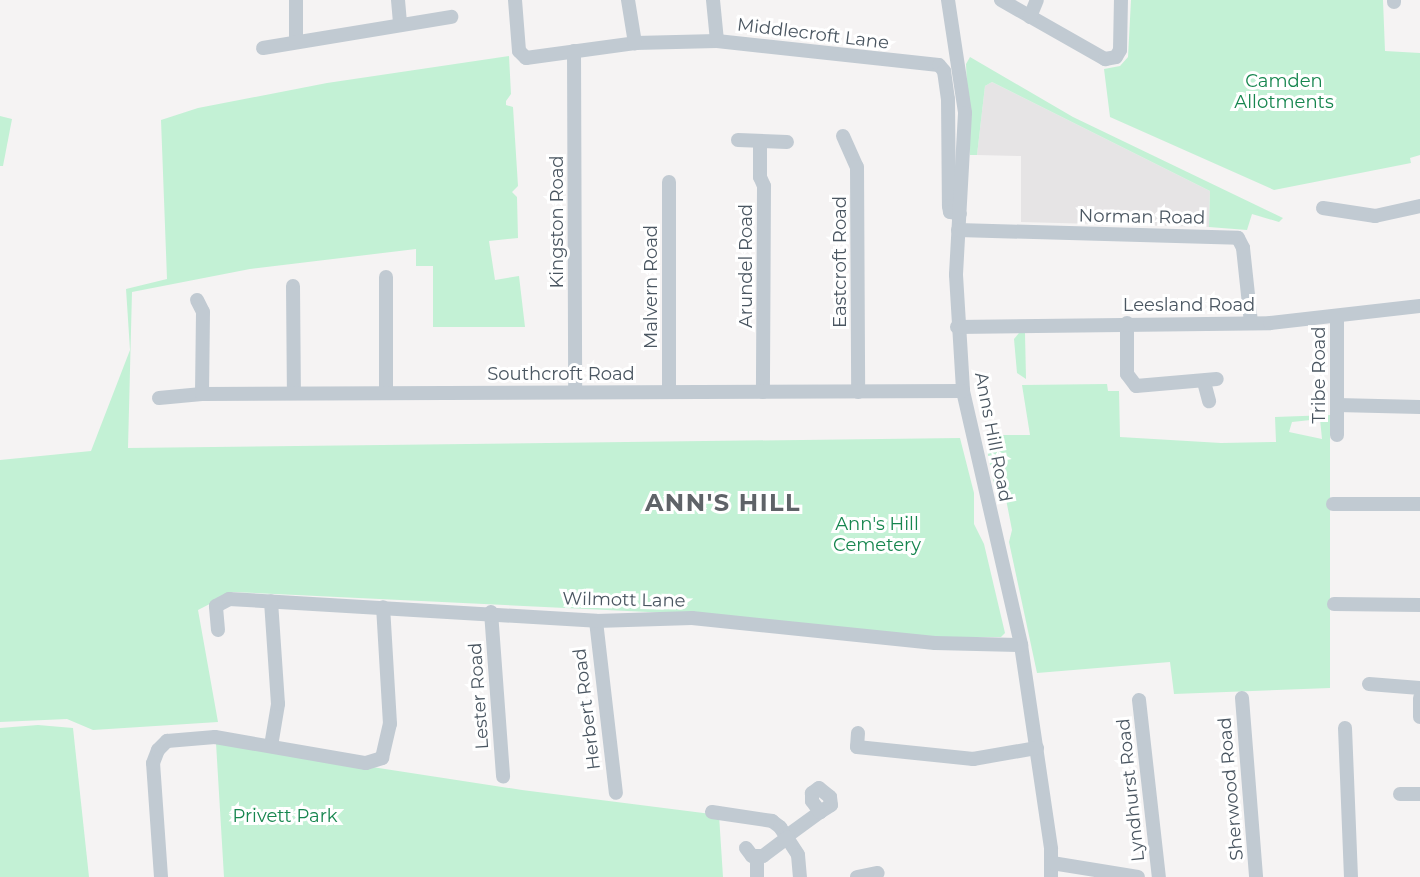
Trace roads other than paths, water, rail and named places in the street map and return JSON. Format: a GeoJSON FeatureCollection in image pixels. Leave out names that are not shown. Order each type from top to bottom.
{"type":"FeatureCollection","features":[{"type":"Feature","properties":{"kind":"street"},"geometry":{"type":"LineString","coordinates":[[296,0],[296,41]]}},
{"type":"Feature","properties":{"kind":"street"},"geometry":{"type":"LineString","coordinates":[[398,0],[400,24]]}},
{"type":"Feature","properties":{"kind":"street","name":"Middlecroft Lane"},"geometry":{"type":"LineString","coordinates":[[515,0],[519,51],[524,57],[635,43],[717,41],[943,68],[950,136],[949,206],[952,213],[960,214]]}},
{"type":"Feature","properties":{"kind":"street"},"geometry":{"type":"LineString","coordinates":[[628,0],[635,43]]}},
{"type":"Feature","properties":{"kind":"street"},"geometry":{"type":"LineString","coordinates":[[713,0],[717,41]]}},
{"type":"Feature","properties":{"kind":"street","name":"Anns Hill Road"},"geometry":{"type":"LineString","coordinates":[[948,0],[961,71],[965,157],[958,230],[957,327],[963,391],[1021,645],[1052,870]]}},
{"type":"Feature","properties":{"kind":"street"},"geometry":{"type":"LineString","coordinates":[[1000,0],[1099,58],[1111,59],[1120,50],[1121,0]]}},
{"type":"Feature","properties":{"kind":"street"},"geometry":{"type":"LineString","coordinates":[[1030,17],[1037,0]]}},
{"type":"Feature","properties":{"kind":"street"},"geometry":{"type":"LineString","coordinates":[[263,48],[451,17]]}},
{"type":"Feature","properties":{"kind":"street","name":"Kingston Road"},"geometry":{"type":"LineString","coordinates":[[574,51],[575,392]]}},
{"type":"Feature","properties":{"kind":"street","name":"Eastcroft Road"},"geometry":{"type":"LineString","coordinates":[[843,136],[857,167],[858,392]]}},
{"type":"Feature","properties":{"kind":"street"},"geometry":{"type":"LineString","coordinates":[[738,140],[787,142]]}},
{"type":"Feature","properties":{"kind":"street","name":"Arundel Road"},"geometry":{"type":"LineString","coordinates":[[760,141],[760,177],[764,186],[763,392]]}},
{"type":"Feature","properties":{"kind":"street","name":"Malvern Road"},"geometry":{"type":"LineString","coordinates":[[669,182],[669,392]]}},
{"type":"Feature","properties":{"kind":"street"},"geometry":{"type":"LineString","coordinates":[[1323,208],[1375,216],[1420,206]]}},
{"type":"Feature","properties":{"kind":"street","name":"Norman Road"},"geometry":{"type":"LineString","coordinates":[[958,230],[1238,238],[1243,248],[1251,323]]}},
{"type":"Feature","properties":{"kind":"street"},"geometry":{"type":"LineString","coordinates":[[386,277],[386,393]]}},
{"type":"Feature","properties":{"kind":"street"},"geometry":{"type":"LineString","coordinates":[[293,286],[294,393]]}},
{"type":"Feature","properties":{"kind":"street"},"geometry":{"type":"LineString","coordinates":[[197,300],[203,312],[202,394]]}},
{"type":"Feature","properties":{"kind":"street","name":"Leesland Road"},"geometry":{"type":"LineString","coordinates":[[957,327],[1251,323],[1420,306]]}},
{"type":"Feature","properties":{"kind":"street","name":"Tribe Road"},"geometry":{"type":"LineString","coordinates":[[1337,316],[1337,435]]}},
{"type":"Feature","properties":{"kind":"street"},"geometry":{"type":"LineString","coordinates":[[1127,323],[1127,371],[1133,385],[1144,388],[1210,381],[1209,401]]}},
{"type":"Feature","properties":{"kind":"street","name":"Southcroft Road"},"geometry":{"type":"LineString","coordinates":[[159,398],[202,394],[294,393],[963,391]]}},
{"type":"Feature","properties":{"kind":"street"},"geometry":{"type":"LineString","coordinates":[[1337,405],[1420,407]]}},
{"type":"Feature","properties":{"kind":"street"},"geometry":{"type":"LineString","coordinates":[[1333,504],[1420,504]]}},
{"type":"Feature","properties":{"kind":"street"},"geometry":{"type":"LineString","coordinates":[[271,601],[278,704],[271,746]]}},
{"type":"Feature","properties":{"kind":"street","name":"Wilmott Lane"},"geometry":{"type":"LineString","coordinates":[[218,630],[215,608],[219,602],[271,601],[491,612],[596,621],[692,618],[935,643],[1021,645]]}},
{"type":"Feature","properties":{"kind":"street"},"geometry":{"type":"LineString","coordinates":[[1334,604],[1420,605]]}},
{"type":"Feature","properties":{"kind":"street"},"geometry":{"type":"LineString","coordinates":[[161,877],[154,759],[167,741],[188,737],[271,746],[366,763],[382,758],[390,724],[383,606]]}},
{"type":"Feature","properties":{"kind":"street","name":"Lester Road"},"geometry":{"type":"LineString","coordinates":[[491,612],[503,777]]}},
{"type":"Feature","properties":{"kind":"street","name":"Herbert Road"},"geometry":{"type":"LineString","coordinates":[[596,621],[616,793]]}},
{"type":"Feature","properties":{"kind":"street"},"geometry":{"type":"LineString","coordinates":[[1369,684],[1420,688]]}},
{"type":"Feature","properties":{"kind":"street","name":"Sherwood Road"},"geometry":{"type":"LineString","coordinates":[[1242,698],[1256,877]]}},
{"type":"Feature","properties":{"kind":"street"},"geometry":{"type":"LineString","coordinates":[[1420,698],[1420,717]]}},
{"type":"Feature","properties":{"kind":"street","name":"Lyndhurst Road"},"geometry":{"type":"LineString","coordinates":[[1139,700],[1159,877]]}},
{"type":"Feature","properties":{"kind":"street"},"geometry":{"type":"LineString","coordinates":[[1346,728],[1351,877]]}},
{"type":"Feature","properties":{"kind":"street"},"geometry":{"type":"LineString","coordinates":[[857,747],[973,759],[1037,748]]}},
{"type":"Feature","properties":{"kind":"street"},"geometry":{"type":"LineString","coordinates":[[1400,794],[1420,794]]}},
{"type":"Feature","properties":{"kind":"street"},"geometry":{"type":"LineString","coordinates":[[712,812],[772,821],[787,837],[800,860],[800,877]]}},
{"type":"Feature","properties":{"kind":"street"},"geometry":{"type":"LineString","coordinates":[[757,877],[752,852],[787,837],[820,812]]}},
{"type":"Feature","properties":{"kind":"street"},"geometry":{"type":"LineString","coordinates":[[1052,870],[1138,877]]}},
{"type":"Feature","properties":{"kind":"street"},"geometry":{"type":"LineString","coordinates":[[857,877],[878,873]]}},
{"type":"Feature","properties":{"kind":"district","name":"ANN'S HILL"},"geometry":{"type":"Point","coordinates":[723,503]}},
{"type":"Feature","properties":{"kind":"park label","name":"Camden Allotments"},"geometry":{"type":"Point","coordinates":[1284,92]}},
{"type":"Feature","properties":{"kind":"park label","name":"Ann's Hill Cemetery"},"geometry":{"type":"Point","coordinates":[877,535]}},
{"type":"Feature","properties":{"kind":"park label","name":"Privett Park"},"geometry":{"type":"Point","coordinates":[285,816]}}]}
